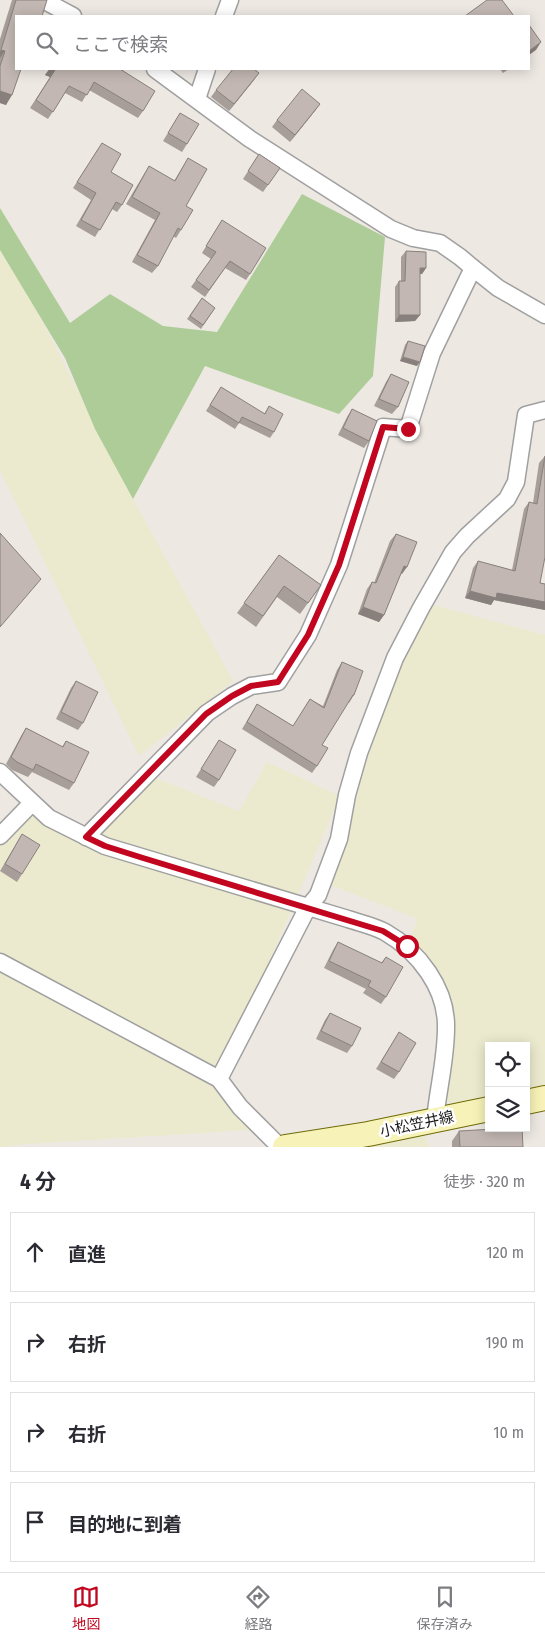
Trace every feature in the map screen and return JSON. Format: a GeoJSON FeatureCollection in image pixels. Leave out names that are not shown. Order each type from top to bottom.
{"type":"FeatureCollection","features":[{"type":"Feature","properties":{"kind":"main road"},"geometry":{"type":"LineString","coordinates":[[530,1101],[545,1098]]}},
{"type":"Feature","properties":{"kind":"main road","name":"小松笠井線"},"geometry":{"type":"LineString","coordinates":[[285,1147],[368,1134],[485,1110]]}},
{"type":"Feature","properties":{"kind":"street"},"geometry":{"type":"LineString","coordinates":[[43,0],[71,15]]}},
{"type":"Feature","properties":{"kind":"street"},"geometry":{"type":"LineString","coordinates":[[224,15],[230,0]]}},
{"type":"Feature","properties":{"kind":"street"},"geometry":{"type":"LineString","coordinates":[[155,70],[250,139],[391,230],[413,238],[440,243],[498,288],[545,315]]}},
{"type":"Feature","properties":{"kind":"street"},"geometry":{"type":"LineString","coordinates":[[197,99],[207,70]]}},
{"type":"Feature","properties":{"kind":"street"},"geometry":{"type":"LineString","coordinates":[[86,837],[206,714],[232,696],[251,686],[278,682],[308,635],[339,565],[383,427],[408,429],[432,353],[473,268]]}},
{"type":"Feature","properties":{"kind":"street"},"geometry":{"type":"LineString","coordinates":[[219,1079],[308,907],[318,895],[339,839],[347,795],[359,753],[401,644],[453,552],[467,536],[507,499],[516,482],[526,415],[545,410]]}},
{"type":"Feature","properties":{"kind":"street"},"geometry":{"type":"LineString","coordinates":[[0,772],[49,818],[105,846],[383,931],[407,946],[427,970],[442,997],[447,1026],[435,1120]]}},
{"type":"Feature","properties":{"kind":"street"},"geometry":{"type":"LineString","coordinates":[[0,836],[32,803]]}},
{"type":"Feature","properties":{"kind":"street"},"geometry":{"type":"LineString","coordinates":[[0,962],[219,1079],[240,1107],[280,1147]]}},
{"type":"Feature","properties":{"kind":"shaded area"},"geometry":{"type":"Polygon","coordinates":[[[0,244],[42,321],[133,499],[233,681],[139,756],[0,470],[0,244]]]}},
{"type":"Feature","properties":{"kind":"shaded area"},"geometry":{"type":"Polygon","coordinates":[[[430,604],[545,635],[545,1086],[530,1089],[530,1042],[485,1042],[485,1099],[452,1106],[444,1096],[453,1025],[446,988],[409,939],[418,919],[328,884],[370,738],[404,654],[430,604]]]}},
{"type":"Feature","properties":{"kind":"shaded area"},"geometry":{"type":"Polygon","coordinates":[[[267,762],[340,796],[219,1079],[263,1129],[0,1147],[0,841],[32,803],[86,837],[153,777],[239,811],[267,762]]]}},
{"type":"Feature","properties":{"kind":"shaded area"},"geometry":{"type":"Polygon","coordinates":[[[424,1135],[429,1147],[369,1147],[424,1135]]]}},
{"type":"Feature","properties":{"kind":"green space"},"geometry":{"type":"Polygon","coordinates":[[[302,194],[385,237],[373,376],[339,414],[205,366],[133,499],[95,429],[65,358],[0,250],[0,208],[70,323],[110,294],[163,326],[217,332],[302,194]]]}},
{"type":"Feature","properties":{"kind":"building"},"geometry":{"type":"Polygon","coordinates":[[[16,0],[47,0],[42,15],[15,15],[15,70],[21,70],[12,95],[0,91],[0,66],[5,51],[1,50],[16,0]]]}},
{"type":"Feature","properties":{"kind":"building"},"geometry":{"type":"Polygon","coordinates":[[[487,0],[502,0],[513,15],[466,15],[487,0]]]}},
{"type":"Feature","properties":{"kind":"building"},"geometry":{"type":"Polygon","coordinates":[[[530,26],[541,42],[530,50],[530,26]]]}},
{"type":"Feature","properties":{"kind":"building"},"geometry":{"type":"Polygon","coordinates":[[[55,70],[122,70],[155,91],[143,111],[94,82],[87,95],[69,86],[53,112],[36,100],[55,70]]]}},
{"type":"Feature","properties":{"kind":"building"},"geometry":{"type":"Polygon","coordinates":[[[232,70],[255,70],[259,73],[234,104],[216,90],[232,70]]]}},
{"type":"Feature","properties":{"kind":"building"},"geometry":{"type":"Polygon","coordinates":[[[302,89],[320,104],[295,135],[277,120],[302,89]]]}},
{"type":"Feature","properties":{"kind":"building"},"geometry":{"type":"Polygon","coordinates":[[[180,113],[199,124],[187,144],[168,133],[180,113]]]}},
{"type":"Feature","properties":{"kind":"building"},"geometry":{"type":"Polygon","coordinates":[[[102,143],[121,154],[111,172],[133,185],[122,205],[116,202],[100,230],[81,220],[96,193],[77,182],[102,143]]]}},
{"type":"Feature","properties":{"kind":"building"},"geometry":{"type":"Polygon","coordinates":[[[259,154],[280,168],[268,185],[248,171],[259,154]]]}},
{"type":"Feature","properties":{"kind":"building"},"geometry":{"type":"Polygon","coordinates":[[[188,158],[207,169],[186,206],[193,210],[181,230],[178,228],[158,266],[137,255],[160,213],[132,197],[149,166],[175,181],[188,158]]]}},
{"type":"Feature","properties":{"kind":"building"},"geometry":{"type":"Polygon","coordinates":[[[222,220],[266,248],[250,274],[230,261],[209,290],[196,280],[216,252],[206,246],[222,220]]]}},
{"type":"Feature","properties":{"kind":"building"},"geometry":{"type":"Polygon","coordinates":[[[406,251],[426,252],[426,268],[420,268],[420,315],[399,315],[399,281],[405,281],[406,251]]]}},
{"type":"Feature","properties":{"kind":"building"},"geometry":{"type":"Polygon","coordinates":[[[202,298],[215,308],[203,325],[190,316],[202,298]]]}},
{"type":"Feature","properties":{"kind":"building"},"geometry":{"type":"Polygon","coordinates":[[[408,341],[425,346],[420,362],[403,357],[408,341]]]}},
{"type":"Feature","properties":{"kind":"building"},"geometry":{"type":"Polygon","coordinates":[[[391,374],[409,382],[398,407],[379,399],[391,374]]]}},
{"type":"Feature","properties":{"kind":"building"},"geometry":{"type":"Polygon","coordinates":[[[221,387],[265,414],[269,406],[283,414],[274,432],[242,417],[239,423],[210,405],[221,387]]]}},
{"type":"Feature","properties":{"kind":"building"},"geometry":{"type":"Polygon","coordinates":[[[352,409],[377,421],[369,441],[343,428],[352,409]]]}},
{"type":"Feature","properties":{"kind":"building"},"geometry":{"type":"Polygon","coordinates":[[[545,456],[545,557],[540,583],[545,584],[545,602],[497,593],[496,598],[470,591],[478,561],[515,571],[529,502],[537,504],[545,456]]]}},
{"type":"Feature","properties":{"kind":"building"},"geometry":{"type":"Polygon","coordinates":[[[0,533],[41,579],[0,627],[0,533]]]}},
{"type":"Feature","properties":{"kind":"building"},"geometry":{"type":"Polygon","coordinates":[[[396,534],[417,542],[407,567],[404,566],[384,615],[363,607],[372,582],[376,583],[396,534]]]}},
{"type":"Feature","properties":{"kind":"building"},"geometry":{"type":"Polygon","coordinates":[[[279,555],[321,585],[308,603],[284,586],[263,616],[244,603],[279,555]]]}},
{"type":"Feature","properties":{"kind":"building"},"geometry":{"type":"Polygon","coordinates":[[[342,662],[363,671],[354,695],[322,745],[328,748],[317,766],[247,722],[257,704],[293,726],[310,699],[324,708],[342,662]]]}},
{"type":"Feature","properties":{"kind":"building"},"geometry":{"type":"Polygon","coordinates":[[[76,681],[98,692],[83,723],[61,712],[76,681]]]}},
{"type":"Feature","properties":{"kind":"building"},"geometry":{"type":"Polygon","coordinates":[[[26,728],[63,747],[66,741],[89,752],[74,783],[36,764],[33,770],[11,757],[26,728]]]}},
{"type":"Feature","properties":{"kind":"building"},"geometry":{"type":"Polygon","coordinates":[[[219,740],[236,750],[219,780],[201,769],[219,740]]]}},
{"type":"Feature","properties":{"kind":"building"},"geometry":{"type":"Polygon","coordinates":[[[22,834],[40,845],[22,874],[5,864],[22,834]]]}},
{"type":"Feature","properties":{"kind":"building"},"geometry":{"type":"Polygon","coordinates":[[[338,942],[382,963],[386,957],[403,967],[386,997],[368,986],[371,981],[329,961],[338,942]]]}},
{"type":"Feature","properties":{"kind":"building"},"geometry":{"type":"Polygon","coordinates":[[[330,1013],[361,1028],[352,1046],[321,1031],[330,1013]]]}},
{"type":"Feature","properties":{"kind":"building"},"geometry":{"type":"Polygon","coordinates":[[[399,1032],[416,1043],[399,1072],[381,1062],[399,1032]]]}},
{"type":"Feature","properties":{"kind":"building"},"geometry":{"type":"Polygon","coordinates":[[[485,1130],[485,1132],[522,1132],[523,1147],[460,1147],[459,1131],[485,1130]]]}},
{"type":"Feature","properties":{"kind":"route"},"geometry":{"type":"LineString","coordinates":[[407,946],[383,931],[348,919],[143,858],[105,846],[86,837],[206,714],[232,696],[251,686],[278,682],[308,635],[339,565],[383,427],[408,429]]}}]}
